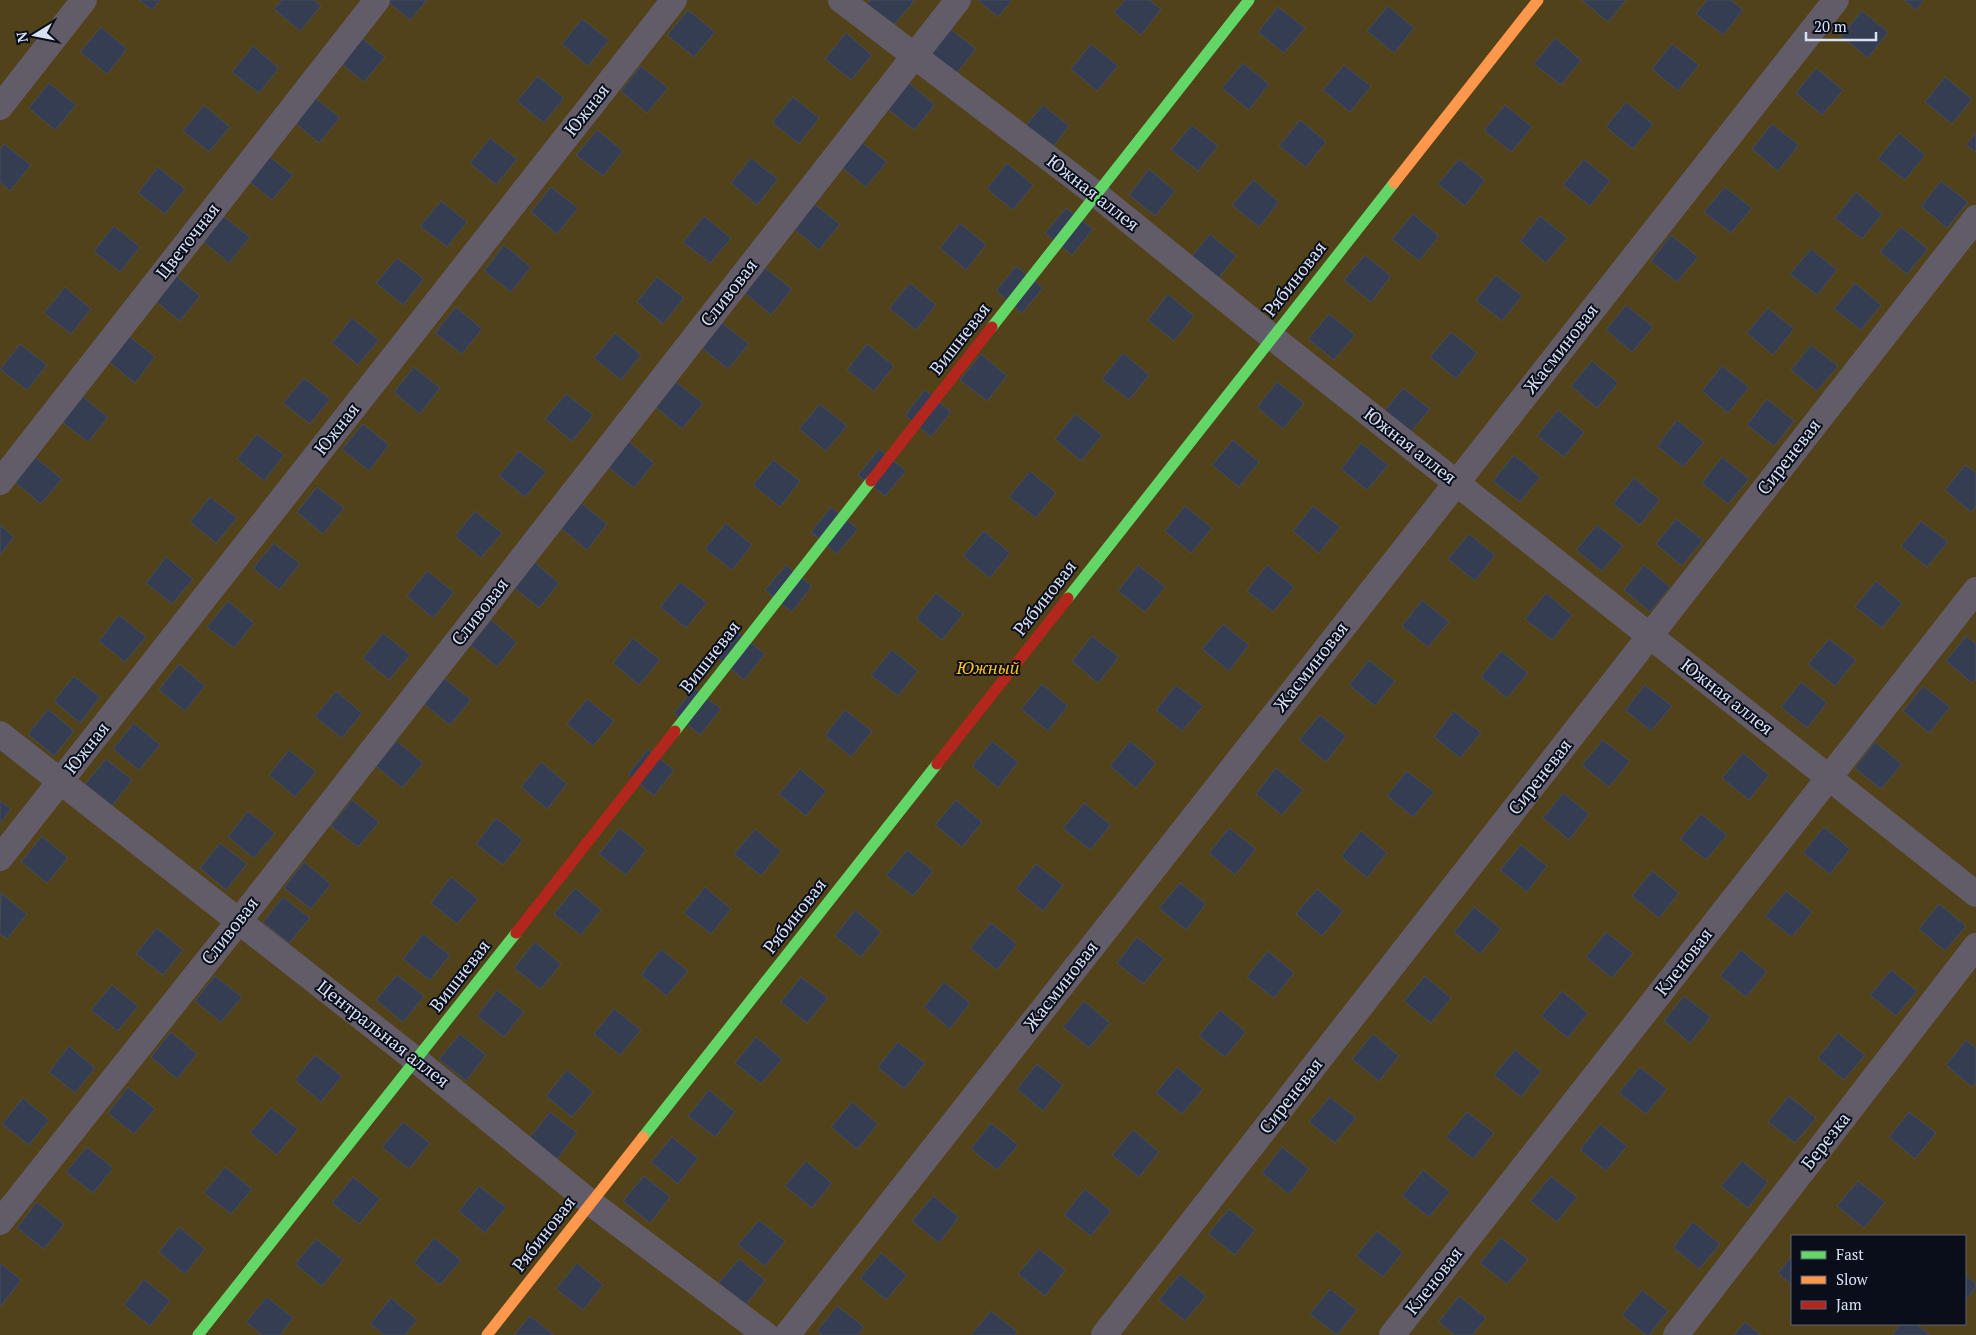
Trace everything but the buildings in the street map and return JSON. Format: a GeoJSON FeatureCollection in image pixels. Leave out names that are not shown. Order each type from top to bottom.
{"type":"FeatureCollection","features":[{"type":"Feature","properties":{"kind":"street"},"geometry":{"type":"LineString","coordinates":[[0,107],[84,0]]}},
{"type":"Feature","properties":{"kind":"street","name":"Цветочная"},"geometry":{"type":"LineString","coordinates":[[0,482],[377,0]]}},
{"type":"Feature","properties":{"kind":"street","name":"Южная"},"geometry":{"type":"LineString","coordinates":[[0,858],[674,0]]}},
{"type":"Feature","properties":{"kind":"street","name":"Южная аллея"},"geometry":{"type":"LineString","coordinates":[[841,0],[1096,194],[1272,337],[1976,894]]}},
{"type":"Feature","properties":{"kind":"street","name":"Сливовая"},"geometry":{"type":"LineString","coordinates":[[0,1222],[238,921],[958,0]]}},
{"type":"Feature","properties":{"kind":"street","name":"Вишневая"},"geometry":{"type":"LineString","coordinates":[[198,1335],[1249,0]]}},
{"type":"Feature","properties":{"kind":"street","name":"Рябиновая"},"geometry":{"type":"LineString","coordinates":[[487,1335],[1538,0]]}},
{"type":"Feature","properties":{"kind":"street","name":"Жасминовая"},"geometry":{"type":"LineString","coordinates":[[787,1335],[1836,0]]}},
{"type":"Feature","properties":{"kind":"street","name":"Сиреневая"},"geometry":{"type":"LineString","coordinates":[[1104,1335],[1976,218]]}},
{"type":"Feature","properties":{"kind":"street","name":"Кленовая"},"geometry":{"type":"LineString","coordinates":[[1392,1335],[1976,590]]}},
{"type":"Feature","properties":{"kind":"street","name":"Центральная аллея"},"geometry":{"type":"LineString","coordinates":[[0,734],[416,1060],[591,1203],[766,1335]]}},
{"type":"Feature","properties":{"kind":"street","name":"Березка"},"geometry":{"type":"LineString","coordinates":[[1676,1335],[1976,946]]}},
{"type":"Feature","properties":{"kind":"green space","name":"Южный"},"geometry":{"type":"Polygon","coordinates":[[[0,0],[1976,0],[1976,1335],[0,1335],[0,0]]]}},
{"type":"Feature","properties":{"kind":"traffic: fast"},"geometry":{"type":"LineString","coordinates":[[992,327],[1249,0]]}},
{"type":"Feature","properties":{"kind":"traffic: fast"},"geometry":{"type":"LineString","coordinates":[[1068,598],[1394,183]]}},
{"type":"Feature","properties":{"kind":"traffic: fast"},"geometry":{"type":"LineString","coordinates":[[675,731],[871,481]]}},
{"type":"Feature","properties":{"kind":"traffic: fast"},"geometry":{"type":"LineString","coordinates":[[643,1137],[937,764]]}},
{"type":"Feature","properties":{"kind":"traffic: fast"},"geometry":{"type":"LineString","coordinates":[[198,1335],[516,933]]}},
{"type":"Feature","properties":{"kind":"traffic: slow"},"geometry":{"type":"LineString","coordinates":[[1394,183],[1538,0]]}},
{"type":"Feature","properties":{"kind":"traffic: slow"},"geometry":{"type":"LineString","coordinates":[[487,1335],[643,1137]]}},
{"type":"Feature","properties":{"kind":"traffic: jam"},"geometry":{"type":"LineString","coordinates":[[871,481],[992,327]]}},
{"type":"Feature","properties":{"kind":"traffic: jam"},"geometry":{"type":"LineString","coordinates":[[937,764],[1068,598]]}},
{"type":"Feature","properties":{"kind":"traffic: jam"},"geometry":{"type":"LineString","coordinates":[[516,933],[675,731]]}}]}
